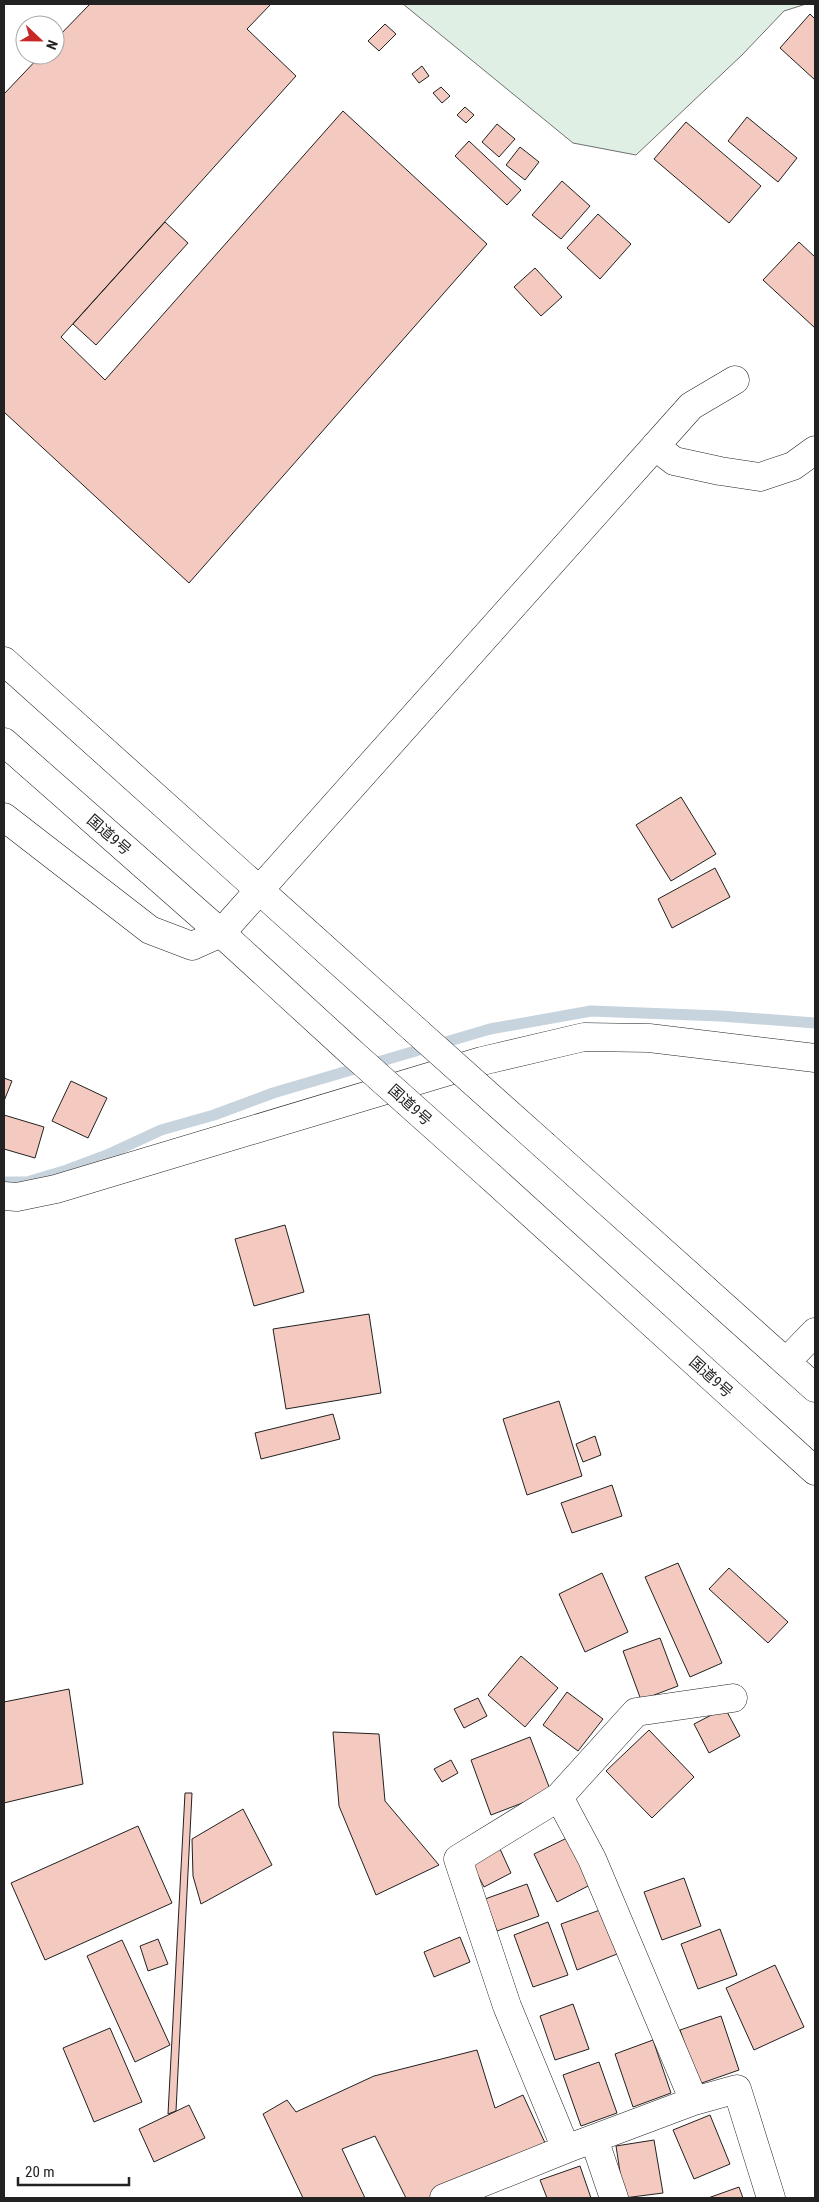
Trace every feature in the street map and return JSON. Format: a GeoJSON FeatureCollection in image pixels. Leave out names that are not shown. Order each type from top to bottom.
{"type":"FeatureCollection","features":[{"type":"Feature","properties":{"kind":"main road"},"geometry":{"type":"LineString","coordinates":[[4,817],[150,930],[192,946],[221,933],[691,406],[735,380]]}},
{"type":"Feature","properties":{"kind":"main road"},"geometry":{"type":"LineString","coordinates":[[655,446],[674,461],[760,477],[793,466],[815,450]]}},
{"type":"Feature","properties":{"kind":"main road"},"geometry":{"type":"LineString","coordinates":[[4,661],[815,1388]]}},
{"type":"Feature","properties":{"kind":"main road","name":"国道9号"},"geometry":{"type":"LineString","coordinates":[[4,742],[221,933],[815,1471]]}},
{"type":"Feature","properties":{"kind":"main road"},"geometry":{"type":"LineString","coordinates":[[4,1196],[17,1197],[56,1189],[482,1061],[584,1038],[649,1038],[815,1058]]}},
{"type":"Feature","properties":{"kind":"main road"},"geometry":{"type":"LineString","coordinates":[[786,1362],[815,1332]]}},
{"type":"Feature","properties":{"kind":"main road"},"geometry":{"type":"LineString","coordinates":[[566,2149],[507,2006],[458,1859],[559,1797],[636,1712],[733,1698]]}},
{"type":"Feature","properties":{"kind":"main road"},"geometry":{"type":"LineString","coordinates":[[559,1797],[592,1860],[694,2101]]}},
{"type":"Feature","properties":{"kind":"main road"},"geometry":{"type":"LineString","coordinates":[[444,2198],[594,2138],[694,2101],[738,2089],[771,2198]]}},
{"type":"Feature","properties":{"kind":"main road"},"geometry":{"type":"LineString","coordinates":[[594,2138],[614,2198]]}},
{"type":"Feature","properties":{"kind":"green space"},"geometry":{"type":"Polygon","coordinates":[[[403,4],[806,4],[784,11],[742,55],[636,155],[573,143],[403,4]]]}},
{"type":"Feature","properties":{"kind":"building"},"geometry":{"type":"Polygon","coordinates":[[[90,4],[271,4],[247,29],[296,76],[61,337],[105,380],[343,111],[487,244],[189,583],[4,412],[4,94],[32,65],[65,65],[65,30],[90,4]]]}},
{"type":"Feature","properties":{"kind":"building"},"geometry":{"type":"Polygon","coordinates":[[[810,14],[815,19],[815,80],[780,48],[810,14]]]}},
{"type":"Feature","properties":{"kind":"building"},"geometry":{"type":"Polygon","coordinates":[[[385,24],[396,34],[379,51],[368,41],[385,24]]]}},
{"type":"Feature","properties":{"kind":"building"},"geometry":{"type":"Polygon","coordinates":[[[422,66],[429,76],[419,83],[412,74],[422,66]]]}},
{"type":"Feature","properties":{"kind":"building"},"geometry":{"type":"Polygon","coordinates":[[[441,87],[450,96],[442,103],[433,93],[441,87]]]}},
{"type":"Feature","properties":{"kind":"building"},"geometry":{"type":"Polygon","coordinates":[[[465,107],[474,115],[466,123],[457,115],[465,107]]]}},
{"type":"Feature","properties":{"kind":"building"},"geometry":{"type":"Polygon","coordinates":[[[747,117],[797,158],[778,182],[728,141],[747,117]]]}},
{"type":"Feature","properties":{"kind":"building"},"geometry":{"type":"Polygon","coordinates":[[[686,122],[761,186],[729,223],[654,159],[686,122]]]}},
{"type":"Feature","properties":{"kind":"building"},"geometry":{"type":"Polygon","coordinates":[[[497,124],[515,139],[499,157],[482,142],[497,124]]]}},
{"type":"Feature","properties":{"kind":"building"},"geometry":{"type":"Polygon","coordinates":[[[469,141],[521,190],[507,205],[455,156],[469,141]]]}},
{"type":"Feature","properties":{"kind":"building"},"geometry":{"type":"Polygon","coordinates":[[[520,147],[539,162],[525,180],[506,165],[520,147]]]}},
{"type":"Feature","properties":{"kind":"building"},"geometry":{"type":"Polygon","coordinates":[[[562,181],[590,206],[561,239],[532,215],[562,181]]]}},
{"type":"Feature","properties":{"kind":"building"},"geometry":{"type":"Polygon","coordinates":[[[598,214],[631,244],[600,279],[567,248],[598,214]]]}},
{"type":"Feature","properties":{"kind":"building"},"geometry":{"type":"Polygon","coordinates":[[[165,222],[188,243],[96,345],[73,324],[165,222]]]}},
{"type":"Feature","properties":{"kind":"building"},"geometry":{"type":"Polygon","coordinates":[[[799,242],[815,257],[815,328],[763,280],[799,242]]]}},
{"type":"Feature","properties":{"kind":"building"},"geometry":{"type":"Polygon","coordinates":[[[535,268],[562,297],[541,316],[514,287],[535,268]]]}},
{"type":"Feature","properties":{"kind":"building"},"geometry":{"type":"Polygon","coordinates":[[[681,797],[716,854],[671,881],[636,825],[681,797]]]}},
{"type":"Feature","properties":{"kind":"building"},"geometry":{"type":"Polygon","coordinates":[[[715,868],[730,897],[672,928],[658,899],[715,868]]]}},
{"type":"Feature","properties":{"kind":"building"},"geometry":{"type":"Polygon","coordinates":[[[4,1078],[12,1081],[4,1101],[4,1078]]]}},
{"type":"Feature","properties":{"kind":"building"},"geometry":{"type":"Polygon","coordinates":[[[71,1081],[107,1098],[88,1138],[52,1121],[71,1081]]]}},
{"type":"Feature","properties":{"kind":"building"},"geometry":{"type":"Polygon","coordinates":[[[4,1115],[44,1127],[35,1158],[4,1149],[4,1115]]]}},
{"type":"Feature","properties":{"kind":"building"},"geometry":{"type":"Polygon","coordinates":[[[285,1225],[304,1292],[254,1306],[235,1239],[285,1225]]]}},
{"type":"Feature","properties":{"kind":"building"},"geometry":{"type":"Polygon","coordinates":[[[369,1314],[381,1393],[286,1409],[273,1329],[369,1314]]]}},
{"type":"Feature","properties":{"kind":"building"},"geometry":{"type":"Polygon","coordinates":[[[559,1401],[582,1476],[527,1495],[503,1419],[559,1401]]]}},
{"type":"Feature","properties":{"kind":"building"},"geometry":{"type":"Polygon","coordinates":[[[333,1414],[340,1439],[261,1459],[255,1433],[333,1414]]]}},
{"type":"Feature","properties":{"kind":"building"},"geometry":{"type":"Polygon","coordinates":[[[595,1436],[601,1455],[583,1462],[576,1444],[595,1436]]]}},
{"type":"Feature","properties":{"kind":"building"},"geometry":{"type":"Polygon","coordinates":[[[612,1485],[622,1516],[572,1533],[561,1503],[612,1485]]]}},
{"type":"Feature","properties":{"kind":"building"},"geometry":{"type":"Polygon","coordinates":[[[678,1563],[722,1663],[690,1677],[645,1577],[678,1563]]]}},
{"type":"Feature","properties":{"kind":"building"},"geometry":{"type":"Polygon","coordinates":[[[729,1568],[788,1622],[768,1643],[709,1589],[729,1568]]]}},
{"type":"Feature","properties":{"kind":"building"},"geometry":{"type":"Polygon","coordinates":[[[602,1573],[628,1632],[585,1652],[559,1594],[602,1573]]]}},
{"type":"Feature","properties":{"kind":"building"},"geometry":{"type":"Polygon","coordinates":[[[660,1638],[678,1686],[641,1700],[623,1651],[660,1638]]]}},
{"type":"Feature","properties":{"kind":"building"},"geometry":{"type":"Polygon","coordinates":[[[521,1656],[558,1688],[525,1727],[488,1695],[521,1656]]]}},
{"type":"Feature","properties":{"kind":"building"},"geometry":{"type":"Polygon","coordinates":[[[69,1689],[83,1784],[4,1803],[4,1702],[69,1689]]]}},
{"type":"Feature","properties":{"kind":"building"},"geometry":{"type":"Polygon","coordinates":[[[567,1692],[603,1719],[578,1751],[543,1725],[567,1692]]]}},
{"type":"Feature","properties":{"kind":"building"},"geometry":{"type":"Polygon","coordinates":[[[478,1698],[487,1716],[464,1728],[454,1709],[478,1698]]]}},
{"type":"Feature","properties":{"kind":"building"},"geometry":{"type":"Polygon","coordinates":[[[725,1708],[740,1736],[709,1753],[694,1724],[725,1708]]]}},
{"type":"Feature","properties":{"kind":"building"},"geometry":{"type":"Polygon","coordinates":[[[649,1730],[694,1777],[652,1818],[606,1771],[649,1730]]]}},
{"type":"Feature","properties":{"kind":"building"},"geometry":{"type":"Polygon","coordinates":[[[333,1732],[379,1734],[385,1801],[439,1865],[376,1895],[339,1806],[333,1732]]]}},
{"type":"Feature","properties":{"kind":"building"},"geometry":{"type":"Polygon","coordinates":[[[530,1737],[551,1792],[491,1815],[471,1760],[530,1737]]]}},
{"type":"Feature","properties":{"kind":"building"},"geometry":{"type":"Polygon","coordinates":[[[451,1760],[458,1773],[442,1782],[434,1769],[451,1760]]]}},
{"type":"Feature","properties":{"kind":"building"},"geometry":{"type":"Polygon","coordinates":[[[185,1793],[192,1793],[176,2111],[168,2114],[185,1793]]]}},
{"type":"Feature","properties":{"kind":"building"},"geometry":{"type":"Polygon","coordinates":[[[243,1809],[272,1865],[201,1904],[193,1876],[192,1839],[243,1809]]]}},
{"type":"Feature","properties":{"kind":"building"},"geometry":{"type":"Polygon","coordinates":[[[138,1826],[172,1903],[45,1960],[11,1883],[138,1826]]]}},
{"type":"Feature","properties":{"kind":"building"},"geometry":{"type":"Polygon","coordinates":[[[569,1837],[592,1884],[557,1902],[534,1854],[569,1837]]]}},
{"type":"Feature","properties":{"kind":"building"},"geometry":{"type":"Polygon","coordinates":[[[500,1849],[511,1873],[484,1887],[471,1862],[500,1849]]]}},
{"type":"Feature","properties":{"kind":"building"},"geometry":{"type":"Polygon","coordinates":[[[684,1878],[701,1926],[662,1940],[644,1892],[684,1878]]]}},
{"type":"Feature","properties":{"kind":"building"},"geometry":{"type":"Polygon","coordinates":[[[527,1884],[539,1916],[497,1931],[485,1899],[527,1884]]]}},
{"type":"Feature","properties":{"kind":"building"},"geometry":{"type":"Polygon","coordinates":[[[600,1910],[617,1954],[577,1970],[561,1924],[600,1910]]]}},
{"type":"Feature","properties":{"kind":"building"},"geometry":{"type":"Polygon","coordinates":[[[548,1922],[568,1975],[533,1987],[514,1935],[548,1922]]]}},
{"type":"Feature","properties":{"kind":"building"},"geometry":{"type":"Polygon","coordinates":[[[720,1929],[737,1975],[698,1989],[681,1944],[720,1929]]]}},
{"type":"Feature","properties":{"kind":"building"},"geometry":{"type":"Polygon","coordinates":[[[460,1937],[470,1962],[434,1977],[424,1952],[460,1937]]]}},
{"type":"Feature","properties":{"kind":"building"},"geometry":{"type":"Polygon","coordinates":[[[158,1939],[168,1964],[148,1971],[140,1946],[158,1939]]]}},
{"type":"Feature","properties":{"kind":"building"},"geometry":{"type":"Polygon","coordinates":[[[122,1940],[170,2045],[135,2062],[87,1956],[122,1940]]]}},
{"type":"Feature","properties":{"kind":"building"},"geometry":{"type":"Polygon","coordinates":[[[775,1965],[804,2027],[754,2050],[726,1988],[775,1965]]]}},
{"type":"Feature","properties":{"kind":"building"},"geometry":{"type":"Polygon","coordinates":[[[573,2004],[589,2049],[555,2060],[540,2016],[573,2004]]]}},
{"type":"Feature","properties":{"kind":"building"},"geometry":{"type":"Polygon","coordinates":[[[721,2016],[739,2070],[699,2084],[680,2030],[721,2016]]]}},
{"type":"Feature","properties":{"kind":"building"},"geometry":{"type":"Polygon","coordinates":[[[110,2028],[142,2102],[94,2122],[63,2048],[110,2028]]]}},
{"type":"Feature","properties":{"kind":"building"},"geometry":{"type":"Polygon","coordinates":[[[653,2040],[671,2093],[633,2107],[615,2054],[653,2040]]]}},
{"type":"Feature","properties":{"kind":"building"},"geometry":{"type":"Polygon","coordinates":[[[477,2050],[495,2108],[523,2095],[546,2145],[433,2198],[406,2198],[375,2136],[342,2149],[365,2198],[303,2198],[263,2114],[287,2100],[296,2112],[374,2076],[477,2050]]]}},
{"type":"Feature","properties":{"kind":"building"},"geometry":{"type":"Polygon","coordinates":[[[599,2062],[617,2113],[581,2126],[563,2075],[599,2062]]]}},
{"type":"Feature","properties":{"kind":"building"},"geometry":{"type":"Polygon","coordinates":[[[189,2105],[205,2138],[154,2162],[139,2129],[189,2105]]]}},
{"type":"Feature","properties":{"kind":"building"},"geometry":{"type":"Polygon","coordinates":[[[710,2115],[730,2164],[694,2179],[673,2130],[710,2115]]]}},
{"type":"Feature","properties":{"kind":"building"},"geometry":{"type":"Polygon","coordinates":[[[654,2140],[663,2193],[624,2198],[616,2146],[654,2140]]]}},
{"type":"Feature","properties":{"kind":"building"},"geometry":{"type":"Polygon","coordinates":[[[580,2166],[591,2198],[547,2198],[540,2180],[580,2166]]]}},
{"type":"Feature","properties":{"kind":"building"},"geometry":{"type":"Polygon","coordinates":[[[739,2187],[743,2198],[708,2198],[739,2187]]]}},
{"type":"Feature","properties":{"kind":"waterway"},"geometry":{"type":"LineString","coordinates":[[4,1182],[27,1182],[67,1170],[107,1155],[161,1130],[214,1115],[273,1093],[490,1029],[591,1011],[720,1016],[815,1023]]}}]}
